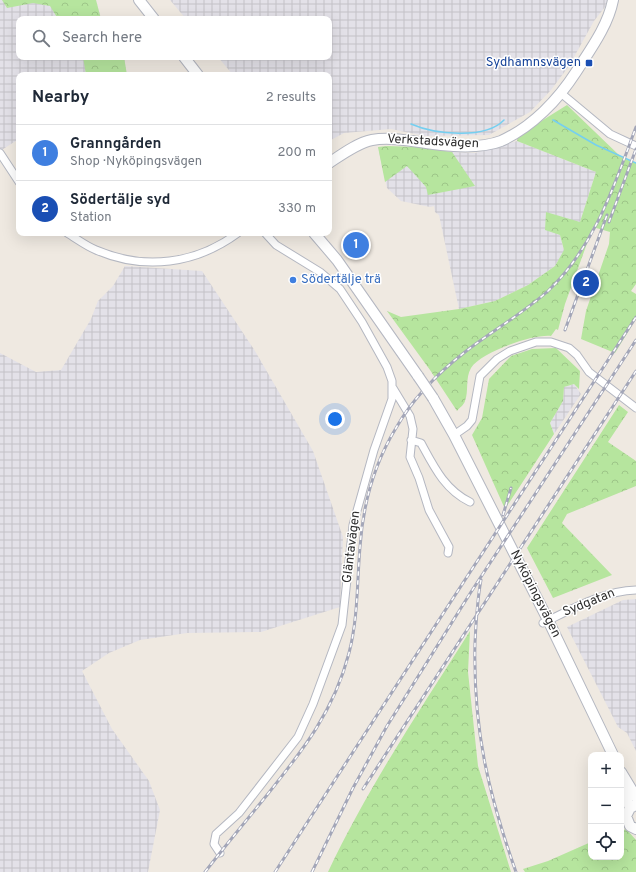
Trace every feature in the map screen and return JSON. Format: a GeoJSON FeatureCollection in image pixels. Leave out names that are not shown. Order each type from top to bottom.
{"type":"FeatureCollection","features":[{"type":"Feature","properties":{"kind":"main road"},"geometry":{"type":"LineString","coordinates":[[139,0],[152,16]]}},
{"type":"Feature","properties":{"kind":"main road","name":"Verkstadsvägen"},"geometry":{"type":"LineString","coordinates":[[332,161],[371,140],[401,140],[442,146],[479,146],[501,141],[529,124],[562,94],[596,41],[612,8],[614,0]]}},
{"type":"Feature","properties":{"kind":"main road"},"geometry":{"type":"LineString","coordinates":[[186,60],[196,72]]}},
{"type":"Feature","properties":{"kind":"main road","name":"Nyköpingsvägen"},"geometry":{"type":"LineString","coordinates":[[317,236],[337,260],[433,398],[454,435],[545,621],[611,752]]}},
{"type":"Feature","properties":{"kind":"main road","name":"Nyköpingsvägen"},"geometry":{"type":"LineString","coordinates":[[545,621],[605,752]]}},
{"type":"Feature","properties":{"kind":"main road"},"geometry":{"type":"LineString","coordinates":[[624,777],[636,797]]}},
{"type":"Feature","properties":{"kind":"main road"},"geometry":{"type":"LineString","coordinates":[[623,788],[633,806],[627,813],[626,820],[630,826],[636,829]]}},
{"type":"Feature","properties":{"kind":"street"},"geometry":{"type":"LineString","coordinates":[[562,94],[610,134],[636,146]]}},
{"type":"Feature","properties":{"kind":"street"},"geometry":{"type":"LineString","coordinates":[[0,154],[16,178]]}},
{"type":"Feature","properties":{"kind":"street"},"geometry":{"type":"LineString","coordinates":[[73,236],[96,250],[125,260],[161,262],[192,258],[224,243],[234,236]]}},
{"type":"Feature","properties":{"kind":"street","name":"Gläntavägen"},"geometry":{"type":"LineString","coordinates":[[220,852],[214,844],[216,834],[239,813],[298,737],[313,704],[339,636],[346,603],[353,525],[374,450],[391,404],[393,388],[390,374],[382,358],[340,289],[320,272],[280,247],[268,236]]}},
{"type":"Feature","properties":{"kind":"street"},"geometry":{"type":"LineString","coordinates":[[454,435],[467,426],[472,420],[480,376],[488,367],[510,351],[536,342],[551,342],[569,348],[577,355],[589,372],[636,408]]}},
{"type":"Feature","properties":{"kind":"street"},"geometry":{"type":"LineString","coordinates":[[393,388],[410,416],[413,429],[410,457],[419,478],[429,510],[449,548],[448,553]]}},
{"type":"Feature","properties":{"kind":"street"},"geometry":{"type":"LineString","coordinates":[[411,440],[421,443],[446,485],[458,496],[470,502]]}},
{"type":"Feature","properties":{"kind":"street","name":"Sydgatan"},"geometry":{"type":"LineString","coordinates":[[545,621],[590,601],[621,590],[636,590]]}},
{"type":"Feature","properties":{"kind":"shaded area"},"geometry":{"type":"Polygon","coordinates":[[[0,0],[96,0],[100,16],[16,16],[16,60],[124,60],[126,72],[16,72],[16,141],[0,151],[0,0]]]}},
{"type":"Feature","properties":{"kind":"shaded area"},"geometry":{"type":"Polygon","coordinates":[[[170,0],[607,0],[605,7],[594,21],[569,66],[551,90],[530,112],[489,135],[425,136],[391,129],[344,133],[332,139],[332,72],[230,72],[220,60],[332,60],[332,16],[183,16],[170,0]]]}},
{"type":"Feature","properties":{"kind":"shaded area"},"geometry":{"type":"Polygon","coordinates":[[[517,141],[596,172],[580,222],[560,235],[564,251],[555,266],[528,285],[495,301],[459,309],[439,215],[435,212],[434,206],[430,207],[401,201],[387,188],[378,147],[417,147],[452,152],[475,153],[517,141]]]}},
{"type":"Feature","properties":{"kind":"shaded area"},"geometry":{"type":"Polygon","coordinates":[[[125,266],[202,271],[255,351],[313,451],[343,537],[340,607],[261,632],[187,633],[140,640],[109,653],[82,671],[112,729],[149,781],[160,810],[148,872],[0,872],[0,353],[36,372],[61,370],[91,319],[98,301],[113,286],[125,266]]]}},
{"type":"Feature","properties":{"kind":"shaded area"},"geometry":{"type":"Polygon","coordinates":[[[574,384],[581,394],[554,434],[550,423],[563,401],[564,387],[574,384]]]}},
{"type":"Feature","properties":{"kind":"shaded area"},"geometry":{"type":"Polygon","coordinates":[[[636,599],[636,751],[627,733],[618,727],[567,627],[623,600],[636,599]]]}},
{"type":"Feature","properties":{"kind":"green space"},"geometry":{"type":"Polygon","coordinates":[[[2,0],[96,0],[100,16],[56,16],[50,6],[33,3],[7,8],[2,0]]]}},
{"type":"Feature","properties":{"kind":"green space"},"geometry":{"type":"Polygon","coordinates":[[[84,60],[124,60],[126,72],[86,72],[84,60]]]}},
{"type":"Feature","properties":{"kind":"green space"},"geometry":{"type":"Polygon","coordinates":[[[567,105],[621,157],[636,163],[636,284],[631,291],[636,294],[636,319],[615,353],[581,339],[586,311],[609,244],[610,232],[593,227],[565,304],[558,330],[556,329],[551,336],[532,338],[508,345],[485,356],[477,362],[469,372],[466,397],[463,405],[457,411],[430,370],[387,311],[401,317],[459,309],[495,301],[528,285],[555,266],[564,250],[560,235],[545,230],[546,212],[580,222],[596,172],[517,141],[519,135],[567,105]]]}},
{"type":"Feature","properties":{"kind":"green space"},"geometry":{"type":"Polygon","coordinates":[[[378,147],[417,147],[452,152],[475,186],[428,195],[426,187],[407,166],[385,182],[378,147]]]}},
{"type":"Feature","properties":{"kind":"green space"},"geometry":{"type":"Polygon","coordinates":[[[556,348],[580,371],[579,389],[574,384],[564,387],[563,401],[550,423],[554,434],[505,509],[472,435],[482,418],[489,379],[511,356],[532,349],[556,348]]]}},
{"type":"Feature","properties":{"kind":"green space"},"geometry":{"type":"Polygon","coordinates":[[[619,405],[628,412],[608,442],[636,461],[636,486],[567,514],[562,523],[612,575],[553,598],[527,548],[619,405]]]}},
{"type":"Feature","properties":{"kind":"green space"},"geometry":{"type":"Polygon","coordinates":[[[470,631],[468,672],[478,766],[511,872],[328,872],[377,779],[470,631]]]}},
{"type":"Feature","properties":{"kind":"green space"},"geometry":{"type":"Polygon","coordinates":[[[624,829],[628,831],[636,840],[636,872],[525,872],[523,869],[548,861],[588,843],[588,860],[624,860],[624,829]]]}},
{"type":"Feature","properties":{"kind":"waterway"},"geometry":{"type":"LineString","coordinates":[[411,124],[421,128],[446,132],[472,133],[495,126],[504,120]]}},
{"type":"Feature","properties":{"kind":"waterway"},"geometry":{"type":"LineString","coordinates":[[553,120],[596,145],[636,163]]}},
{"type":"Feature","properties":{"kind":"railway"},"geometry":{"type":"LineString","coordinates":[[205,872],[305,746],[326,712],[335,693],[343,674],[352,640],[356,614],[362,531],[367,500],[376,470],[388,442],[396,428],[418,396],[445,369],[475,344],[517,315],[548,291],[564,273],[591,235],[611,193],[636,127]]}},
{"type":"Feature","properties":{"kind":"railway"},"geometry":{"type":"LineString","coordinates":[[609,222],[636,149]]}},
{"type":"Feature","properties":{"kind":"railway"},"geometry":{"type":"LineString","coordinates":[[565,330],[607,215]]}},
{"type":"Feature","properties":{"kind":"railway"},"geometry":{"type":"LineString","coordinates":[[275,872],[636,317]]}},
{"type":"Feature","properties":{"kind":"railway"},"geometry":{"type":"LineString","coordinates":[[312,872],[353,788],[387,726],[471,592],[636,340]]}},
{"type":"Feature","properties":{"kind":"railway"},"geometry":{"type":"LineString","coordinates":[[363,789],[636,371]]}},
{"type":"Feature","properties":{"kind":"railway"},"geometry":{"type":"LineString","coordinates":[[503,515],[511,488]]}},
{"type":"Feature","properties":{"kind":"railway"},"geometry":{"type":"LineString","coordinates":[[481,580],[475,643],[475,674],[480,732],[490,787],[516,872]]}},
{"type":"Feature","properties":{"kind":"place","name":"Sydhamnsvägen"},"geometry":{"type":"Point","coordinates":[589,63]}},
{"type":"Feature","properties":{"kind":"place","name":"Granngården"},"geometry":{"type":"Point","coordinates":[356,245]}},
{"type":"Feature","properties":{"kind":"place","name":"Södertälje trä"},"geometry":{"type":"Point","coordinates":[293,280]}},
{"type":"Feature","properties":{"kind":"place","name":"Södertälje syd"},"geometry":{"type":"Point","coordinates":[586,283]}}]}
